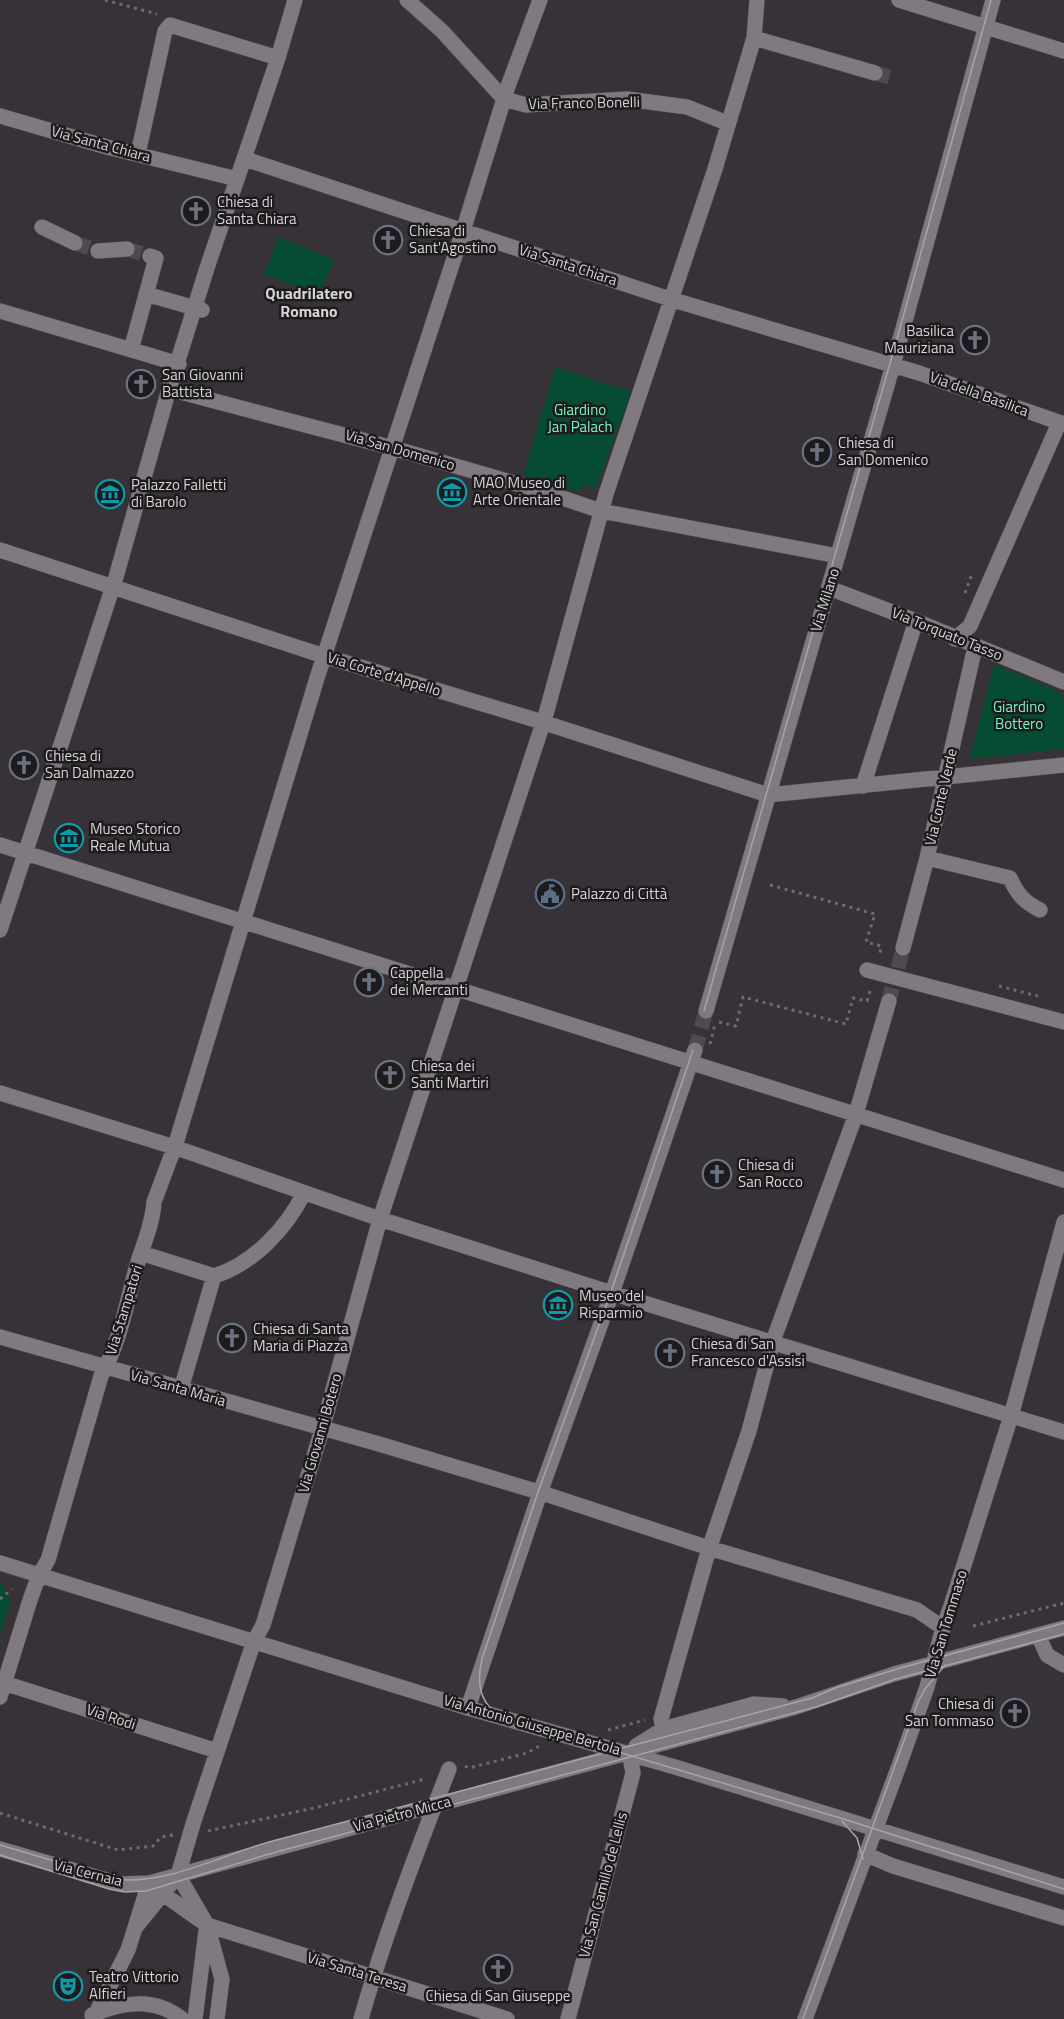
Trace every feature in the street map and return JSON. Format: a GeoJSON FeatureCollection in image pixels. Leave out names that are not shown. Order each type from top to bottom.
{"type":"FeatureCollection","features":[{"type":"Feature","properties":{"kind":"street"},"geometry":{"type":"LineString","coordinates":[[0,930],[113,587],[170,389],[198,309],[237,178],[278,58],[295,0]]}},
{"type":"Feature","properties":{"kind":"street"},"geometry":{"type":"LineString","coordinates":[[407,0],[442,31],[504,99]]}},
{"type":"Feature","properties":{"kind":"street","name":"Via Stampatori"},"geometry":{"type":"LineString","coordinates":[[2,1690],[39,1575],[48,1560],[101,1376],[154,1210],[154,1202],[174,1147],[324,656],[504,99],[540,0]]}},
{"type":"Feature","properties":{"kind":"street","name":"Via Giovanni Botero"},"geometry":{"type":"LineString","coordinates":[[178,1875],[254,1641],[264,1625],[322,1429],[380,1219],[543,723],[601,511],[715,169],[754,38],[757,0]]}},
{"type":"Feature","properties":{"kind":"street"},"geometry":{"type":"LineString","coordinates":[[899,0],[1064,51]]}},
{"type":"Feature","properties":{"kind":"street","name":"Via Milano"},"geometry":{"type":"LineString","coordinates":[[706,1011],[893,365],[993,0]]}},
{"type":"Feature","properties":{"kind":"street"},"geometry":{"type":"LineString","coordinates":[[138,154],[167,21],[278,58]]}},
{"type":"Feature","properties":{"kind":"street"},"geometry":{"type":"LineString","coordinates":[[754,38],[875,73]]}},
{"type":"Feature","properties":{"kind":"street","name":"Via Franco Bonelli"},"geometry":{"type":"LineString","coordinates":[[504,99],[526,105],[627,99],[687,107],[727,123]]}},
{"type":"Feature","properties":{"kind":"street","name":"Via Santa Chiara"},"geometry":{"type":"LineString","coordinates":[[0,116],[138,154],[237,178]]}},
{"type":"Feature","properties":{"kind":"street","name":"Via Santa Chiara"},"geometry":{"type":"LineString","coordinates":[[245,159],[670,299],[893,365]]}},
{"type":"Feature","properties":{"kind":"street"},"geometry":{"type":"LineString","coordinates":[[42,227],[75,243]]}},
{"type":"Feature","properties":{"kind":"street"},"geometry":{"type":"LineString","coordinates":[[98,251],[127,249]]}},
{"type":"Feature","properties":{"kind":"street"},"geometry":{"type":"LineString","coordinates":[[131,350],[154,255]]}},
{"type":"Feature","properties":{"kind":"street"},"geometry":{"type":"LineString","coordinates":[[146,294],[198,309]]}},
{"type":"Feature","properties":{"kind":"street"},"geometry":{"type":"LineString","coordinates":[[0,311],[179,364]]}},
{"type":"Feature","properties":{"kind":"street","name":"Via della Basilica"},"geometry":{"type":"LineString","coordinates":[[893,365],[1062,423]]}},
{"type":"Feature","properties":{"kind":"street","name":"Via San Domenico"},"geometry":{"type":"LineString","coordinates":[[170,389],[393,447],[601,511],[838,556]]}},
{"type":"Feature","properties":{"kind":"street"},"geometry":{"type":"LineString","coordinates":[[955,639],[970,626],[1062,423]]}},
{"type":"Feature","properties":{"kind":"street","name":"Via Corte d'Appello"},"geometry":{"type":"LineString","coordinates":[[0,550],[324,656],[768,795]]}},
{"type":"Feature","properties":{"kind":"street","name":"Via Torquato Tasso"},"geometry":{"type":"LineString","coordinates":[[829,588],[1064,682]]}},
{"type":"Feature","properties":{"kind":"street"},"geometry":{"type":"LineString","coordinates":[[863,786],[916,621]]}},
{"type":"Feature","properties":{"kind":"street","name":"Via Conte Verde"},"geometry":{"type":"LineString","coordinates":[[903,948],[927,858],[975,646]]}},
{"type":"Feature","properties":{"kind":"street"},"geometry":{"type":"LineString","coordinates":[[768,795],[1064,765]]}},
{"type":"Feature","properties":{"kind":"street"},"geometry":{"type":"LineString","coordinates":[[0,845],[456,989],[698,1056],[856,1114],[1064,1180]]}},
{"type":"Feature","properties":{"kind":"street"},"geometry":{"type":"LineString","coordinates":[[927,858],[1010,878],[1017,894],[1028,904],[1040,910]]}},
{"type":"Feature","properties":{"kind":"street"},"geometry":{"type":"LineString","coordinates":[[867,970],[891,985],[1064,1022]]}},
{"type":"Feature","properties":{"kind":"street"},"geometry":{"type":"LineString","coordinates":[[663,1729],[661,1719],[709,1548],[745,1443],[773,1341],[856,1114],[891,985]]}},
{"type":"Feature","properties":{"kind":"street"},"geometry":{"type":"LineString","coordinates":[[468,1708],[540,1493],[698,1056]]}},
{"type":"Feature","properties":{"kind":"street"},"geometry":{"type":"LineString","coordinates":[[0,1093],[174,1147],[380,1219],[612,1293],[1064,1432]]}},
{"type":"Feature","properties":{"kind":"street"},"geometry":{"type":"LineString","coordinates":[[141,1253],[214,1276],[231,1271],[279,1232],[304,1193]]}},
{"type":"Feature","properties":{"kind":"street","name":"Via San Tommaso"},"geometry":{"type":"LineString","coordinates":[[805,2019],[900,1763],[934,1663],[943,1628],[1011,1416],[1064,1222]]}},
{"type":"Feature","properties":{"kind":"street"},"geometry":{"type":"LineString","coordinates":[[181,1389],[214,1276]]}},
{"type":"Feature","properties":{"kind":"street","name":"Via Santa Maria"},"geometry":{"type":"LineString","coordinates":[[0,1337],[379,1444],[540,1493],[709,1548],[917,1610],[943,1628]]}},
{"type":"Feature","properties":{"kind":"street","name":"Via Antonio Giuseppe Bertola"},"geometry":{"type":"LineString","coordinates":[[0,1563],[468,1708],[626,1753],[1064,1887]]}},
{"type":"Feature","properties":{"kind":"street","name":"Via Pietro Micca"},"geometry":{"type":"LineString","coordinates":[[178,1875],[796,1707],[846,1689],[934,1663],[1064,1628]]}},
{"type":"Feature","properties":{"kind":"street"},"geometry":{"type":"LineString","coordinates":[[1038,1635],[1047,1655],[1064,1665]]}},
{"type":"Feature","properties":{"kind":"street","name":"Via Rodi"},"geometry":{"type":"LineString","coordinates":[[2,1690],[217,1751]]}},
{"type":"Feature","properties":{"kind":"street","name":"Via Pietro Micca"},"geometry":{"type":"LineString","coordinates":[[626,1753],[663,1729],[754,1704],[796,1707]]}},
{"type":"Feature","properties":{"kind":"street","name":"Via San Camillo de Lellis"},"geometry":{"type":"LineString","coordinates":[[568,2019],[633,1773],[630,1757],[626,1753]]}},
{"type":"Feature","properties":{"kind":"street"},"geometry":{"type":"LineString","coordinates":[[361,2019],[373,1977],[448,1768]]}},
{"type":"Feature","properties":{"kind":"street","name":"Via Cernaia"},"geometry":{"type":"LineString","coordinates":[[0,1849],[120,1884],[149,1883],[178,1875]]}},
{"type":"Feature","properties":{"kind":"street"},"geometry":{"type":"LineString","coordinates":[[865,1854],[904,1869],[1064,1918]]}},
{"type":"Feature","properties":{"kind":"street"},"geometry":{"type":"LineString","coordinates":[[135,1928],[178,1875],[207,1925],[222,1979],[217,2019]]}},
{"type":"Feature","properties":{"kind":"street"},"geometry":{"type":"LineString","coordinates":[[91,2017],[128,1950],[149,1883]]}},
{"type":"Feature","properties":{"kind":"street","name":"Via Santa Teresa"},"geometry":{"type":"LineString","coordinates":[[149,1883],[207,1925],[507,2019]]}},
{"type":"Feature","properties":{"kind":"street"},"geometry":{"type":"LineString","coordinates":[[195,2019],[207,1925]]}},
{"type":"Feature","properties":{"kind":"street"},"geometry":{"type":"LineString","coordinates":[[91,2017],[125,2005],[147,2003],[165,2008],[182,2019]]}},
{"type":"Feature","properties":{"kind":"path"},"geometry":{"type":"LineString","coordinates":[[105,0],[167,21]]}},
{"type":"Feature","properties":{"kind":"path"},"geometry":{"type":"LineString","coordinates":[[698,1056],[716,1021],[736,1026],[743,997],[846,1024],[853,998],[867,1001],[870,988],[891,985]]}},
{"type":"Feature","properties":{"kind":"path"},"geometry":{"type":"LineString","coordinates":[[0,1599],[12,1589]]}},
{"type":"Feature","properties":{"kind":"path"},"geometry":{"type":"LineString","coordinates":[[973,1626],[1064,1603]]}},
{"type":"Feature","properties":{"kind":"path"},"geometry":{"type":"LineString","coordinates":[[603,1732],[647,1719]]}},
{"type":"Feature","properties":{"kind":"path"},"geometry":{"type":"LineString","coordinates":[[469,1768],[527,1753],[545,1743]]}},
{"type":"Feature","properties":{"kind":"path"},"geometry":{"type":"LineString","coordinates":[[208,1831],[314,1808],[425,1779]]}},
{"type":"Feature","properties":{"kind":"path"},"geometry":{"type":"LineString","coordinates":[[0,1813],[118,1850],[153,1846],[161,1837],[173,1835]]}},
{"type":"Feature","properties":{"kind":"green space"},"geometry":{"type":"Polygon","coordinates":[[[279,237],[334,260],[319,296],[264,274],[279,237]]]}},
{"type":"Feature","properties":{"kind":"green space","name":"Giardino Jan Palach"},"geometry":{"type":"Polygon","coordinates":[[[556,367],[632,392],[596,488],[588,485],[579,488],[579,492],[523,475],[556,367]]]}},
{"type":"Feature","properties":{"kind":"green space","name":"Giardino Bottero"},"geometry":{"type":"Polygon","coordinates":[[[994,664],[1058,691],[1064,699],[1064,749],[970,759],[994,664]]]}},
{"type":"Feature","properties":{"kind":"green space"},"geometry":{"type":"Polygon","coordinates":[[[0,1584],[3,1585],[11,1601],[0,1636],[0,1584]]]}},
{"type":"Feature","properties":{"kind":"tunnel"},"geometry":{"type":"LineString","coordinates":[[875,73],[896,79]]}},
{"type":"Feature","properties":{"kind":"tunnel"},"geometry":{"type":"LineString","coordinates":[[75,243],[98,251]]}},
{"type":"Feature","properties":{"kind":"tunnel"},"geometry":{"type":"LineString","coordinates":[[127,249],[150,256]]}},
{"type":"Feature","properties":{"kind":"tunnel"},"geometry":{"type":"LineString","coordinates":[[898,968],[903,948]]}},
{"type":"Feature","properties":{"kind":"tunnel"},"geometry":{"type":"LineString","coordinates":[[889,1001],[892,988]]}},
{"type":"Feature","properties":{"kind":"tunnel"},"geometry":{"type":"LineString","coordinates":[[695,1050],[706,1011]]}},
{"type":"Feature","properties":{"kind":"tram line"},"geometry":{"type":"LineString","coordinates":[[704,1011],[895,346],[991,0]]}},
{"type":"Feature","properties":{"kind":"tram line"},"geometry":{"type":"LineString","coordinates":[[693,1050],[482,1659],[480,1685],[485,1701],[504,1718],[837,1817],[1064,1889]]}},
{"type":"Feature","properties":{"kind":"tram line"},"geometry":{"type":"LineString","coordinates":[[0,1845],[115,1879],[134,1880],[173,1874],[269,1842],[812,1698],[838,1687],[904,1667],[1064,1623]]}},
{"type":"Feature","properties":{"kind":"tram line"},"geometry":{"type":"LineString","coordinates":[[0,1855],[109,1889],[125,1892],[146,1891],[269,1854],[816,1707],[896,1679],[1064,1634]]}},
{"type":"Feature","properties":{"kind":"tram line"},"geometry":{"type":"LineString","coordinates":[[803,2019],[918,1702],[925,1689],[945,1665]]}},
{"type":"Feature","properties":{"kind":"tram line"},"geometry":{"type":"LineString","coordinates":[[842,1821],[857,1838],[863,1859]]}},
{"type":"Feature","properties":{"kind":"place","name":"Chiesa di Santa Chiara"},"geometry":{"type":"Point","coordinates":[196,211]}},
{"type":"Feature","properties":{"kind":"place","name":"Chiesa di Sant'Agostino"},"geometry":{"type":"Point","coordinates":[388,240]}},
{"type":"Feature","properties":{"kind":"place","name":"Basilica Mauriziana"},"geometry":{"type":"Point","coordinates":[975,340]}},
{"type":"Feature","properties":{"kind":"place","name":"San Giovanni Battista"},"geometry":{"type":"Point","coordinates":[141,384]}},
{"type":"Feature","properties":{"kind":"place","name":"Chiesa di San Domenico"},"geometry":{"type":"Point","coordinates":[817,452]}},
{"type":"Feature","properties":{"kind":"place","name":"MAO Museo di Arte Orientale"},"geometry":{"type":"Point","coordinates":[452,492]}},
{"type":"Feature","properties":{"kind":"place","name":"Palazzo Falletti di Barolo"},"geometry":{"type":"Point","coordinates":[110,494]}},
{"type":"Feature","properties":{"kind":"place","name":"Chiesa di San Dalmazzo"},"geometry":{"type":"Point","coordinates":[24,765]}},
{"type":"Feature","properties":{"kind":"place","name":"Museo Storico Reale Mutua"},"geometry":{"type":"Point","coordinates":[69,838]}},
{"type":"Feature","properties":{"kind":"place","name":"Palazzo di Città"},"geometry":{"type":"Point","coordinates":[550,894]}},
{"type":"Feature","properties":{"kind":"place","name":"Cappella dei Mercanti"},"geometry":{"type":"Point","coordinates":[369,982]}},
{"type":"Feature","properties":{"kind":"place","name":"Chiesa dei Santi Martiri"},"geometry":{"type":"Point","coordinates":[390,1075]}},
{"type":"Feature","properties":{"kind":"place","name":"Chiesa di San Rocco"},"geometry":{"type":"Point","coordinates":[717,1174]}},
{"type":"Feature","properties":{"kind":"place","name":"Museo del Risparmio"},"geometry":{"type":"Point","coordinates":[558,1305]}},
{"type":"Feature","properties":{"kind":"place","name":"Chiesa di Santa Maria di Piazza"},"geometry":{"type":"Point","coordinates":[232,1338]}},
{"type":"Feature","properties":{"kind":"place","name":"Chiesa di San Francesco d'Assisi"},"geometry":{"type":"Point","coordinates":[670,1353]}},
{"type":"Feature","properties":{"kind":"place","name":"Chiesa di San Tommaso"},"geometry":{"type":"Point","coordinates":[1015,1713]}},
{"type":"Feature","properties":{"kind":"place","name":"Chiesa di San Giuseppe"},"geometry":{"type":"Point","coordinates":[498,1969]}},
{"type":"Feature","properties":{"kind":"place","name":"Teatro Vittorio Alfieri"},"geometry":{"type":"Point","coordinates":[68,1986]}},
{"type":"Feature","properties":{"kind":"district","name":"Quadrilatero Romano"},"geometry":{"type":"Point","coordinates":[309,302]}}]}
